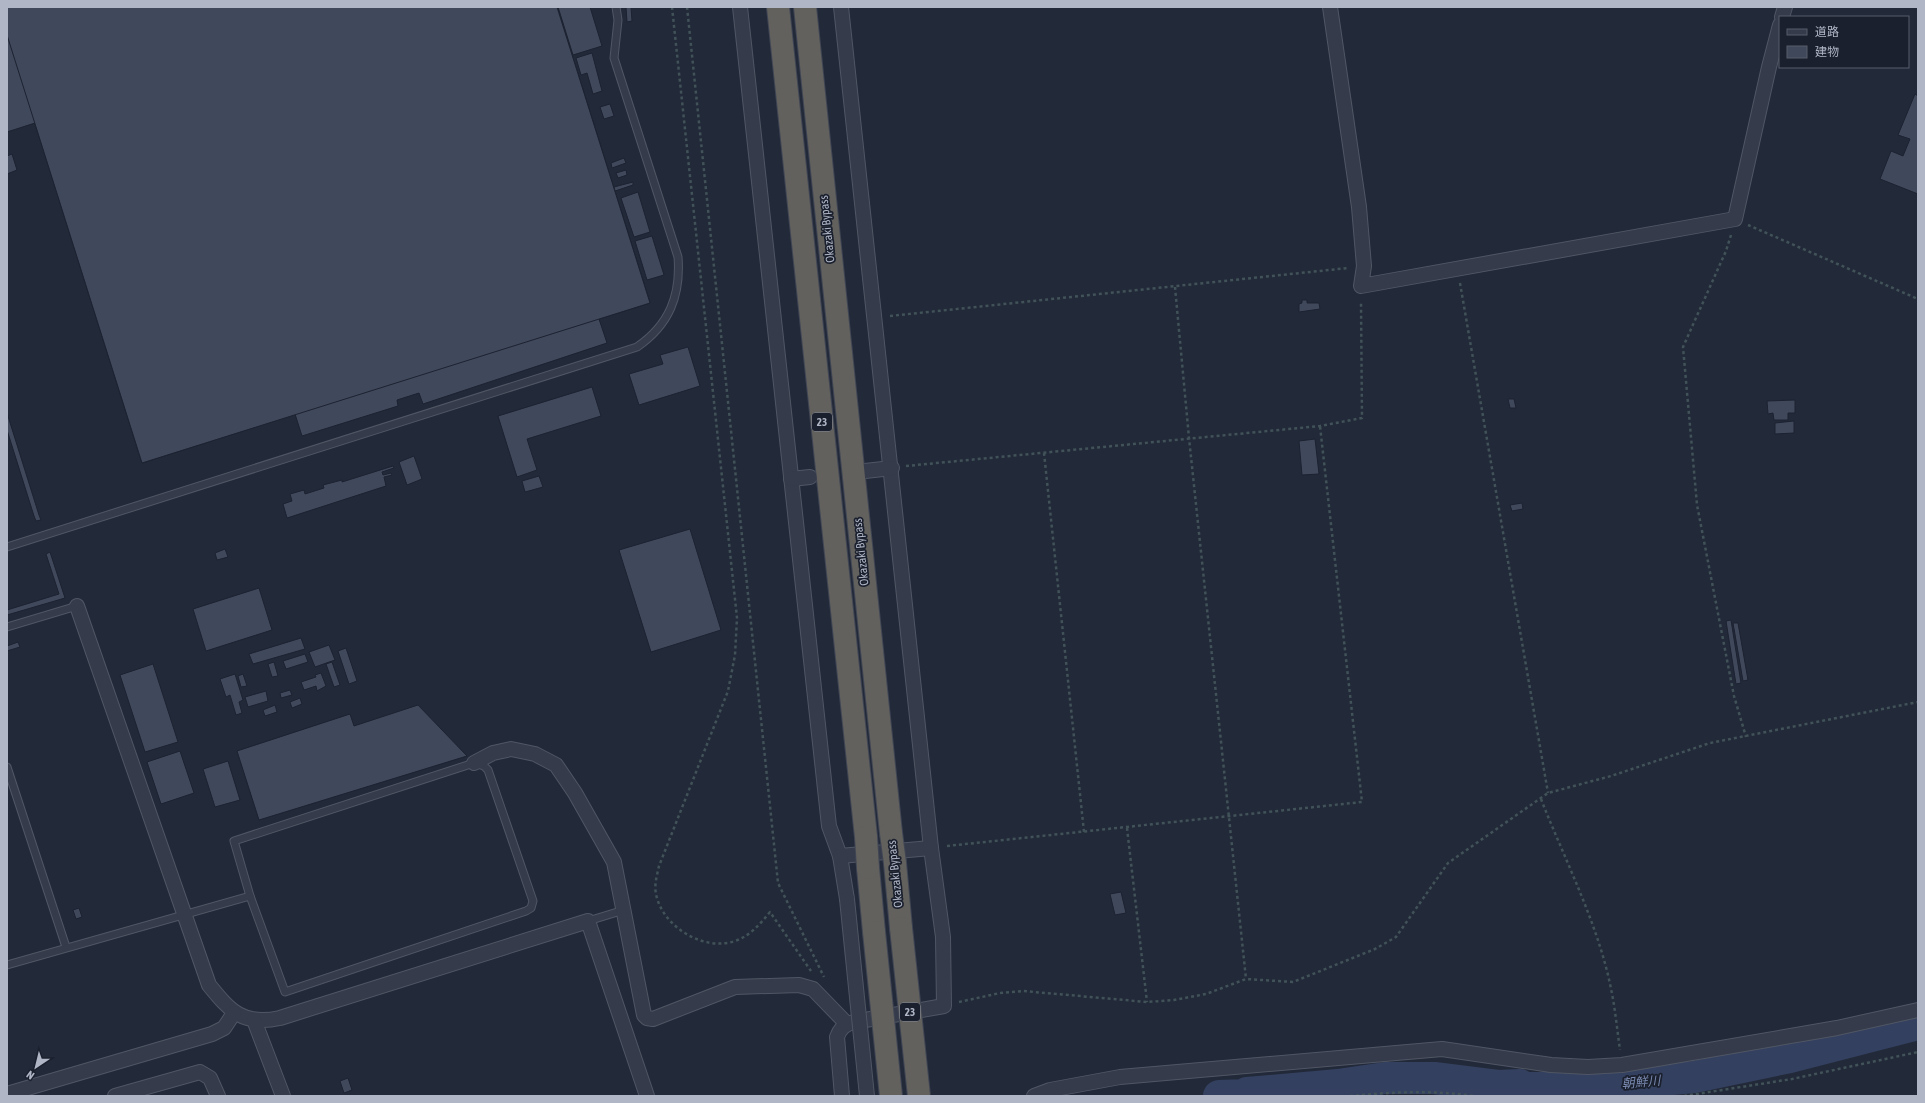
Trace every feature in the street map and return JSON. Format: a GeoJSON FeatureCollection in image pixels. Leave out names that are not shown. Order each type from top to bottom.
{"type":"FeatureCollection","features":[{"type":"Feature","properties":{"kind":"highway","name":"23"},"geometry":{"type":"LineString","coordinates":[[778,7],[892,1096]]}},
{"type":"Feature","properties":{"kind":"highway","name":"Okazaki Bypass"},"geometry":{"type":"LineString","coordinates":[[805,7],[919,1096]]}},
{"type":"Feature","properties":{"kind":"street"},"geometry":{"type":"LineString","coordinates":[[740,7],[829,826],[840,856],[847,899],[867,1096]]}},
{"type":"Feature","properties":{"kind":"street"},"geometry":{"type":"LineString","coordinates":[[841,7],[876,318],[931,848],[942,937],[944,1006],[847,1024],[840,1030],[837,1037],[842,1096]]}},
{"type":"Feature","properties":{"kind":"street"},"geometry":{"type":"LineString","coordinates":[[1330,7],[1358,207],[1364,266],[1361,286],[1457,267],[1735,219],[1779,29]]}},
{"type":"Feature","properties":{"kind":"street"},"geometry":{"type":"LineString","coordinates":[[865,471],[892,468]]}},
{"type":"Feature","properties":{"kind":"street"},"geometry":{"type":"LineString","coordinates":[[791,479],[810,477]]}},
{"type":"Feature","properties":{"kind":"street"},"geometry":{"type":"LineString","coordinates":[[77,606],[209,985],[234,1013],[249,1020],[268,1021],[280,1018],[588,921],[647,1096]]}},
{"type":"Feature","properties":{"kind":"street"},"geometry":{"type":"LineString","coordinates":[[474,763],[493,753],[511,749],[535,754],[556,765],[575,793],[614,862],[644,1015],[647,1018],[653,1019],[735,987],[799,985],[813,989],[847,1024]]}},
{"type":"Feature","properties":{"kind":"street"},"geometry":{"type":"LineString","coordinates":[[840,856],[931,848]]}},
{"type":"Feature","properties":{"kind":"street"},"geometry":{"type":"LineString","coordinates":[[1034,1096],[1050,1090],[1120,1077],[1442,1049],[1551,1065],[1588,1067],[1622,1065],[1837,1028],[1918,1010]]}},
{"type":"Feature","properties":{"kind":"street"},"geometry":{"type":"LineString","coordinates":[[7,1094],[212,1034],[224,1028],[234,1013]]}},
{"type":"Feature","properties":{"kind":"street"},"geometry":{"type":"LineString","coordinates":[[254,1020],[283,1096]]}},
{"type":"Feature","properties":{"kind":"street"},"geometry":{"type":"LineString","coordinates":[[115,1096],[200,1072],[210,1078],[218,1096]]}},
{"type":"Feature","properties":{"kind":"lane"},"geometry":{"type":"LineString","coordinates":[[7,547],[637,347],[651,338],[670,312],[677,291],[679,275],[678,257],[614,58],[618,20],[616,7]]}},
{"type":"Feature","properties":{"kind":"lane"},"geometry":{"type":"LineString","coordinates":[[7,627],[77,606]]}},
{"type":"Feature","properties":{"kind":"lane"},"geometry":{"type":"LineString","coordinates":[[474,763],[484,766],[488,770],[533,901],[531,908],[526,911],[285,992],[250,896],[234,841],[474,763]]}},
{"type":"Feature","properties":{"kind":"lane"},"geometry":{"type":"LineString","coordinates":[[7,766],[66,947]]}},
{"type":"Feature","properties":{"kind":"lane"},"geometry":{"type":"LineString","coordinates":[[7,965],[250,896]]}},
{"type":"Feature","properties":{"kind":"lane"},"geometry":{"type":"LineString","coordinates":[[588,921],[624,910]]}},
{"type":"Feature","properties":{"kind":"path"},"geometry":{"type":"LineString","coordinates":[[672,7],[737,618],[735,655],[728,691],[659,866],[656,880],[656,894],[666,918],[683,931],[706,942],[721,944],[735,941],[750,933],[770,912],[815,978]]}},
{"type":"Feature","properties":{"kind":"path"},"geometry":{"type":"LineString","coordinates":[[687,7],[778,883],[826,982]]}},
{"type":"Feature","properties":{"kind":"path"},"geometry":{"type":"LineString","coordinates":[[1746,737],[1734,696],[1697,505],[1683,347],[1726,251],[1735,219],[1918,299]]}},
{"type":"Feature","properties":{"kind":"path"},"geometry":{"type":"LineString","coordinates":[[876,318],[1364,266]]}},
{"type":"Feature","properties":{"kind":"path"},"geometry":{"type":"LineString","coordinates":[[1457,267],[1548,793]]}},
{"type":"Feature","properties":{"kind":"path"},"geometry":{"type":"LineString","coordinates":[[892,468],[1320,426],[1362,418],[1361,286]]}},
{"type":"Feature","properties":{"kind":"path"},"geometry":{"type":"LineString","coordinates":[[1176,287],[1189,438],[1230,815],[1246,979]]}},
{"type":"Feature","properties":{"kind":"path"},"geometry":{"type":"LineString","coordinates":[[931,848],[1362,802],[1320,426]]}},
{"type":"Feature","properties":{"kind":"path"},"geometry":{"type":"LineString","coordinates":[[1044,453],[1084,832]]}},
{"type":"Feature","properties":{"kind":"path"},"geometry":{"type":"LineString","coordinates":[[944,1006],[1000,992],[1023,991],[1147,1002],[1174,1000],[1206,994],[1246,979],[1293,982],[1375,950],[1396,937],[1448,863],[1488,833],[1548,793],[1611,776],[1710,744],[1918,702]]}},
{"type":"Feature","properties":{"kind":"path"},"geometry":{"type":"LineString","coordinates":[[1541,799],[1584,905],[1604,961],[1610,984],[1622,1065]]}},
{"type":"Feature","properties":{"kind":"path"},"geometry":{"type":"LineString","coordinates":[[1127,828],[1147,1002]]}},
{"type":"Feature","properties":{"kind":"path"},"geometry":{"type":"LineString","coordinates":[[1684,1096],[1792,1079],[1918,1052]]}},
{"type":"Feature","properties":{"kind":"path"},"geometry":{"type":"LineString","coordinates":[[1350,1096],[1387,1092],[1433,1092],[1474,1096]]}},
{"type":"Feature","properties":{"kind":"building"},"geometry":{"type":"Polygon","coordinates":[[[7,7],[557,7],[650,303],[599,319],[607,343],[423,404],[419,393],[397,400],[398,406],[302,436],[295,414],[142,463],[35,123],[7,132],[7,7]]]}},
{"type":"Feature","properties":{"kind":"building"},"geometry":{"type":"Polygon","coordinates":[[[7,7],[557,7],[650,303],[142,463],[7,35],[7,7]]]}},
{"type":"Feature","properties":{"kind":"building"},"geometry":{"type":"Polygon","coordinates":[[[558,7],[590,7],[602,46],[573,55],[558,7]]]}},
{"type":"Feature","properties":{"kind":"building"},"geometry":{"type":"Polygon","coordinates":[[[626,7],[631,7],[632,21],[627,22],[626,7]]]}},
{"type":"Feature","properties":{"kind":"building"},"geometry":{"type":"Polygon","coordinates":[[[592,53],[602,91],[593,94],[587,73],[581,75],[576,58],[592,53]]]}},
{"type":"Feature","properties":{"kind":"building"},"geometry":{"type":"Polygon","coordinates":[[[1915,94],[1918,96],[1918,194],[1880,179],[1891,151],[1903,156],[1910,139],[1898,135],[1915,94]]]}},
{"type":"Feature","properties":{"kind":"building"},"geometry":{"type":"Polygon","coordinates":[[[610,104],[614,116],[604,119],[600,107],[610,104]]]}},
{"type":"Feature","properties":{"kind":"building"},"geometry":{"type":"Polygon","coordinates":[[[12,154],[17,170],[7,174],[7,156],[12,154]]]}},
{"type":"Feature","properties":{"kind":"building"},"geometry":{"type":"Polygon","coordinates":[[[624,158],[626,163],[612,168],[611,163],[624,158]]]}},
{"type":"Feature","properties":{"kind":"building"},"geometry":{"type":"Polygon","coordinates":[[[626,170],[627,175],[618,178],[616,173],[626,170]]]}},
{"type":"Feature","properties":{"kind":"building"},"geometry":{"type":"Polygon","coordinates":[[[633,182],[633,185],[615,191],[614,187],[633,182]]]}},
{"type":"Feature","properties":{"kind":"building"},"geometry":{"type":"Polygon","coordinates":[[[638,192],[650,232],[634,237],[621,198],[638,192]]]}},
{"type":"Feature","properties":{"kind":"building"},"geometry":{"type":"Polygon","coordinates":[[[652,236],[664,275],[647,280],[635,241],[652,236]]]}},
{"type":"Feature","properties":{"kind":"building"},"geometry":{"type":"Polygon","coordinates":[[[1302,300],[1307,300],[1307,303],[1319,303],[1320,309],[1299,312],[1299,304],[1302,303],[1302,300]]]}},
{"type":"Feature","properties":{"kind":"building"},"geometry":{"type":"Polygon","coordinates":[[[688,347],[700,386],[639,405],[629,374],[663,364],[660,355],[688,347]]]}},
{"type":"Feature","properties":{"kind":"building"},"geometry":{"type":"Polygon","coordinates":[[[592,387],[601,416],[527,439],[537,470],[517,477],[498,416],[592,387]]]}},
{"type":"Feature","properties":{"kind":"building"},"geometry":{"type":"Polygon","coordinates":[[[1508,399],[1514,399],[1516,408],[1510,408],[1508,399]]]}},
{"type":"Feature","properties":{"kind":"building"},"geometry":{"type":"Polygon","coordinates":[[[1795,400],[1795,413],[1788,413],[1788,420],[1774,420],[1773,413],[1768,414],[1767,401],[1795,400]]]}},
{"type":"Feature","properties":{"kind":"building"},"geometry":{"type":"Polygon","coordinates":[[[7,413],[41,520],[36,521],[34,516],[7,430],[7,413]]]}},
{"type":"Feature","properties":{"kind":"building"},"geometry":{"type":"Polygon","coordinates":[[[1794,421],[1794,433],[1775,434],[1775,423],[1794,421]]]}},
{"type":"Feature","properties":{"kind":"building"},"geometry":{"type":"Polygon","coordinates":[[[1315,439],[1319,474],[1302,475],[1299,441],[1315,439]]]}},
{"type":"Feature","properties":{"kind":"building"},"geometry":{"type":"Polygon","coordinates":[[[414,456],[422,479],[407,485],[399,462],[414,456]]]}},
{"type":"Feature","properties":{"kind":"building"},"geometry":{"type":"Polygon","coordinates":[[[393,466],[394,468],[382,472],[383,475],[391,473],[392,475],[384,477],[386,486],[287,518],[283,504],[292,501],[290,494],[304,490],[305,494],[324,488],[323,485],[342,480],[342,482],[393,466]]]}},
{"type":"Feature","properties":{"kind":"building"},"geometry":{"type":"Polygon","coordinates":[[[539,476],[543,487],[525,492],[522,481],[539,476]]]}},
{"type":"Feature","properties":{"kind":"building"},"geometry":{"type":"Polygon","coordinates":[[[1522,503],[1523,509],[1512,511],[1510,505],[1522,503]]]}},
{"type":"Feature","properties":{"kind":"building"},"geometry":{"type":"Polygon","coordinates":[[[690,529],[721,630],[651,652],[619,550],[690,529]]]}},
{"type":"Feature","properties":{"kind":"building"},"geometry":{"type":"Polygon","coordinates":[[[225,549],[228,557],[217,560],[215,553],[225,549]]]}},
{"type":"Feature","properties":{"kind":"building"},"geometry":{"type":"Polygon","coordinates":[[[50,552],[65,598],[7,615],[7,610],[59,594],[46,554],[50,552]]]}},
{"type":"Feature","properties":{"kind":"building"},"geometry":{"type":"Polygon","coordinates":[[[259,588],[272,630],[206,651],[193,609],[259,588]]]}},
{"type":"Feature","properties":{"kind":"building"},"geometry":{"type":"Polygon","coordinates":[[[1731,620],[1741,683],[1736,684],[1726,621],[1731,620]]]}},
{"type":"Feature","properties":{"kind":"building"},"geometry":{"type":"Polygon","coordinates":[[[1733,623],[1738,623],[1748,680],[1743,681],[1733,623]]]}},
{"type":"Feature","properties":{"kind":"building"},"geometry":{"type":"Polygon","coordinates":[[[301,638],[305,649],[253,664],[249,654],[301,638]]]}},
{"type":"Feature","properties":{"kind":"building"},"geometry":{"type":"Polygon","coordinates":[[[18,642],[20,647],[7,651],[7,646],[18,642]]]}},
{"type":"Feature","properties":{"kind":"building"},"geometry":{"type":"Polygon","coordinates":[[[329,645],[335,660],[315,667],[309,652],[329,645]]]}},
{"type":"Feature","properties":{"kind":"building"},"geometry":{"type":"Polygon","coordinates":[[[346,648],[357,681],[349,684],[338,651],[346,648]]]}},
{"type":"Feature","properties":{"kind":"building"},"geometry":{"type":"Polygon","coordinates":[[[305,654],[308,662],[286,669],[283,661],[305,654]]]}},
{"type":"Feature","properties":{"kind":"building"},"geometry":{"type":"Polygon","coordinates":[[[274,662],[278,676],[272,677],[268,664],[274,662]]]}},
{"type":"Feature","properties":{"kind":"building"},"geometry":{"type":"Polygon","coordinates":[[[332,662],[340,685],[334,687],[326,664],[332,662]]]}},
{"type":"Feature","properties":{"kind":"building"},"geometry":{"type":"Polygon","coordinates":[[[153,664],[178,742],[145,752],[120,675],[153,664]]]}},
{"type":"Feature","properties":{"kind":"building"},"geometry":{"type":"Polygon","coordinates":[[[321,673],[326,686],[317,691],[316,686],[304,690],[301,682],[316,677],[315,675],[321,673]]]}},
{"type":"Feature","properties":{"kind":"building"},"geometry":{"type":"Polygon","coordinates":[[[235,674],[243,700],[239,702],[242,713],[236,715],[230,695],[226,697],[220,679],[235,674]]]}},
{"type":"Feature","properties":{"kind":"building"},"geometry":{"type":"Polygon","coordinates":[[[243,674],[247,686],[241,687],[238,676],[243,674]]]}},
{"type":"Feature","properties":{"kind":"building"},"geometry":{"type":"Polygon","coordinates":[[[290,690],[292,695],[281,698],[280,693],[290,690]]]}},
{"type":"Feature","properties":{"kind":"building"},"geometry":{"type":"Polygon","coordinates":[[[266,691],[268,701],[248,707],[245,697],[266,691]]]}},
{"type":"Feature","properties":{"kind":"building"},"geometry":{"type":"Polygon","coordinates":[[[300,698],[302,704],[292,708],[290,702],[300,698]]]}},
{"type":"Feature","properties":{"kind":"building"},"geometry":{"type":"Polygon","coordinates":[[[275,705],[277,712],[265,716],[263,710],[275,705]]]}},
{"type":"Feature","properties":{"kind":"building"},"geometry":{"type":"Polygon","coordinates":[[[418,705],[467,756],[259,820],[237,751],[350,714],[354,726],[418,705]]]}},
{"type":"Feature","properties":{"kind":"building"},"geometry":{"type":"Polygon","coordinates":[[[180,751],[194,793],[161,804],[147,762],[180,751]]]}},
{"type":"Feature","properties":{"kind":"building"},"geometry":{"type":"Polygon","coordinates":[[[228,761],[240,800],[215,807],[203,769],[228,761]]]}},
{"type":"Feature","properties":{"kind":"building"},"geometry":{"type":"Polygon","coordinates":[[[1121,892],[1126,913],[1115,915],[1110,894],[1121,892]]]}},
{"type":"Feature","properties":{"kind":"building"},"geometry":{"type":"Polygon","coordinates":[[[79,908],[82,917],[76,919],[73,910],[79,908]]]}},
{"type":"Feature","properties":{"kind":"building"},"geometry":{"type":"Polygon","coordinates":[[[348,1078],[352,1090],[344,1093],[340,1081],[348,1078]]]}},
{"type":"Feature","properties":{"kind":"waterway","name":"朝鮮川"},"geometry":{"type":"LineString","coordinates":[[1219,1096],[1247,1095],[1247,1093],[1338,1085],[1385,1078],[1434,1078],[1498,1086],[1520,1085],[1526,1088],[1579,1088],[1694,1077],[1790,1057],[1918,1024]]}}]}
